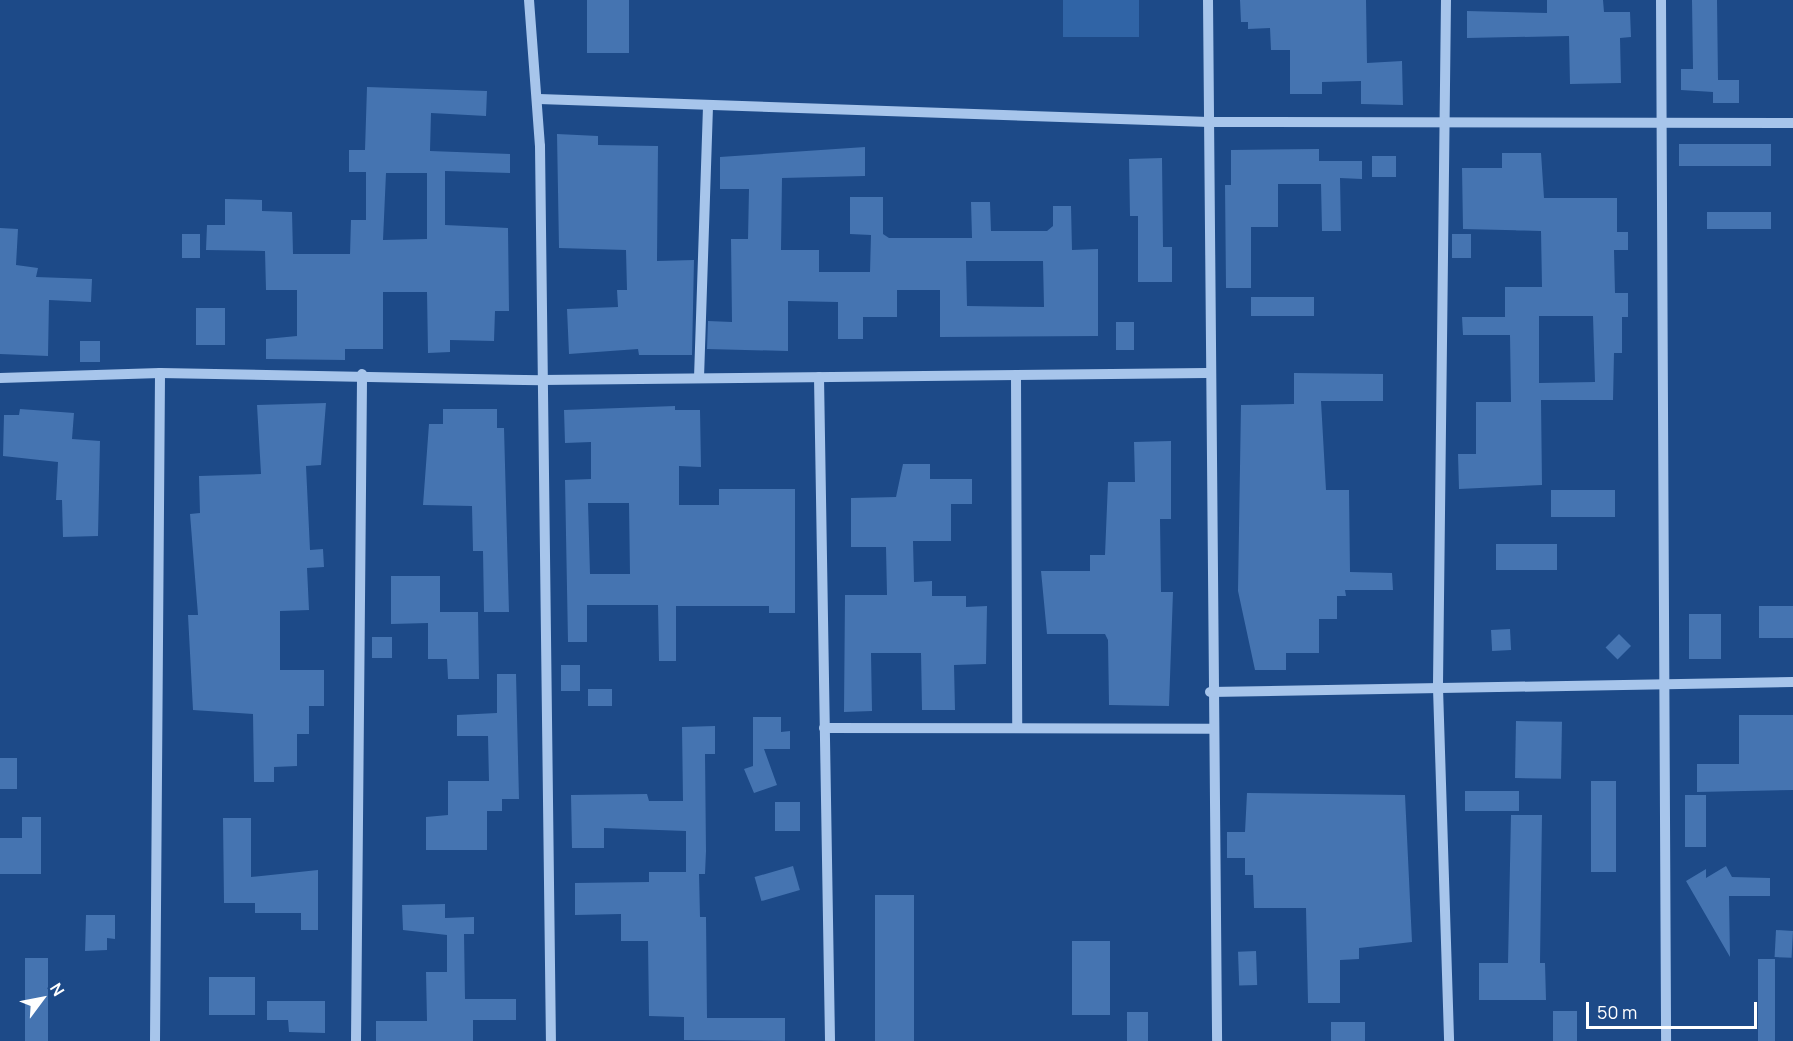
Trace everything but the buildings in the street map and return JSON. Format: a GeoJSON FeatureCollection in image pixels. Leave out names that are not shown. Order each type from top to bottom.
{"type":"FeatureCollection","features":[{"type":"Feature","properties":{"kind":"street"},"geometry":{"type":"LineString","coordinates":[[529,0],[539,99],[551,1041]]}},
{"type":"Feature","properties":{"kind":"street"},"geometry":{"type":"LineString","coordinates":[[1208,0],[1207,373],[1216,1041]]}},
{"type":"Feature","properties":{"kind":"street"},"geometry":{"type":"LineString","coordinates":[[1446,0],[1447,122],[1438,688],[1449,1041]]}},
{"type":"Feature","properties":{"kind":"street"},"geometry":{"type":"LineString","coordinates":[[1661,0],[1662,686],[1666,1041]]}},
{"type":"Feature","properties":{"kind":"street"},"geometry":{"type":"LineString","coordinates":[[539,99],[708,107],[1209,122],[1661,120],[1793,123]]}},
{"type":"Feature","properties":{"kind":"street"},"geometry":{"type":"LineString","coordinates":[[699,378],[708,107]]}},
{"type":"Feature","properties":{"kind":"street"},"geometry":{"type":"LineString","coordinates":[[0,378],[160,373],[541,380],[1207,373]]}},
{"type":"Feature","properties":{"kind":"street"},"geometry":{"type":"LineString","coordinates":[[155,1041],[160,373]]}},
{"type":"Feature","properties":{"kind":"street"},"geometry":{"type":"LineString","coordinates":[[356,1041],[362,375]]}},
{"type":"Feature","properties":{"kind":"street"},"geometry":{"type":"LineString","coordinates":[[1016,375],[1017,728]]}},
{"type":"Feature","properties":{"kind":"street"},"geometry":{"type":"LineString","coordinates":[[819,377],[830,1041]]}},
{"type":"Feature","properties":{"kind":"street"},"geometry":{"type":"LineString","coordinates":[[1210,692],[1793,682]]}},
{"type":"Feature","properties":{"kind":"street"},"geometry":{"type":"LineString","coordinates":[[824,728],[1211,729]]}},
{"type":"Feature","properties":{"kind":"shaded area"},"geometry":{"type":"Polygon","coordinates":[[[1063,0],[1139,0],[1139,37],[1063,37],[1063,0]]]}}]}
